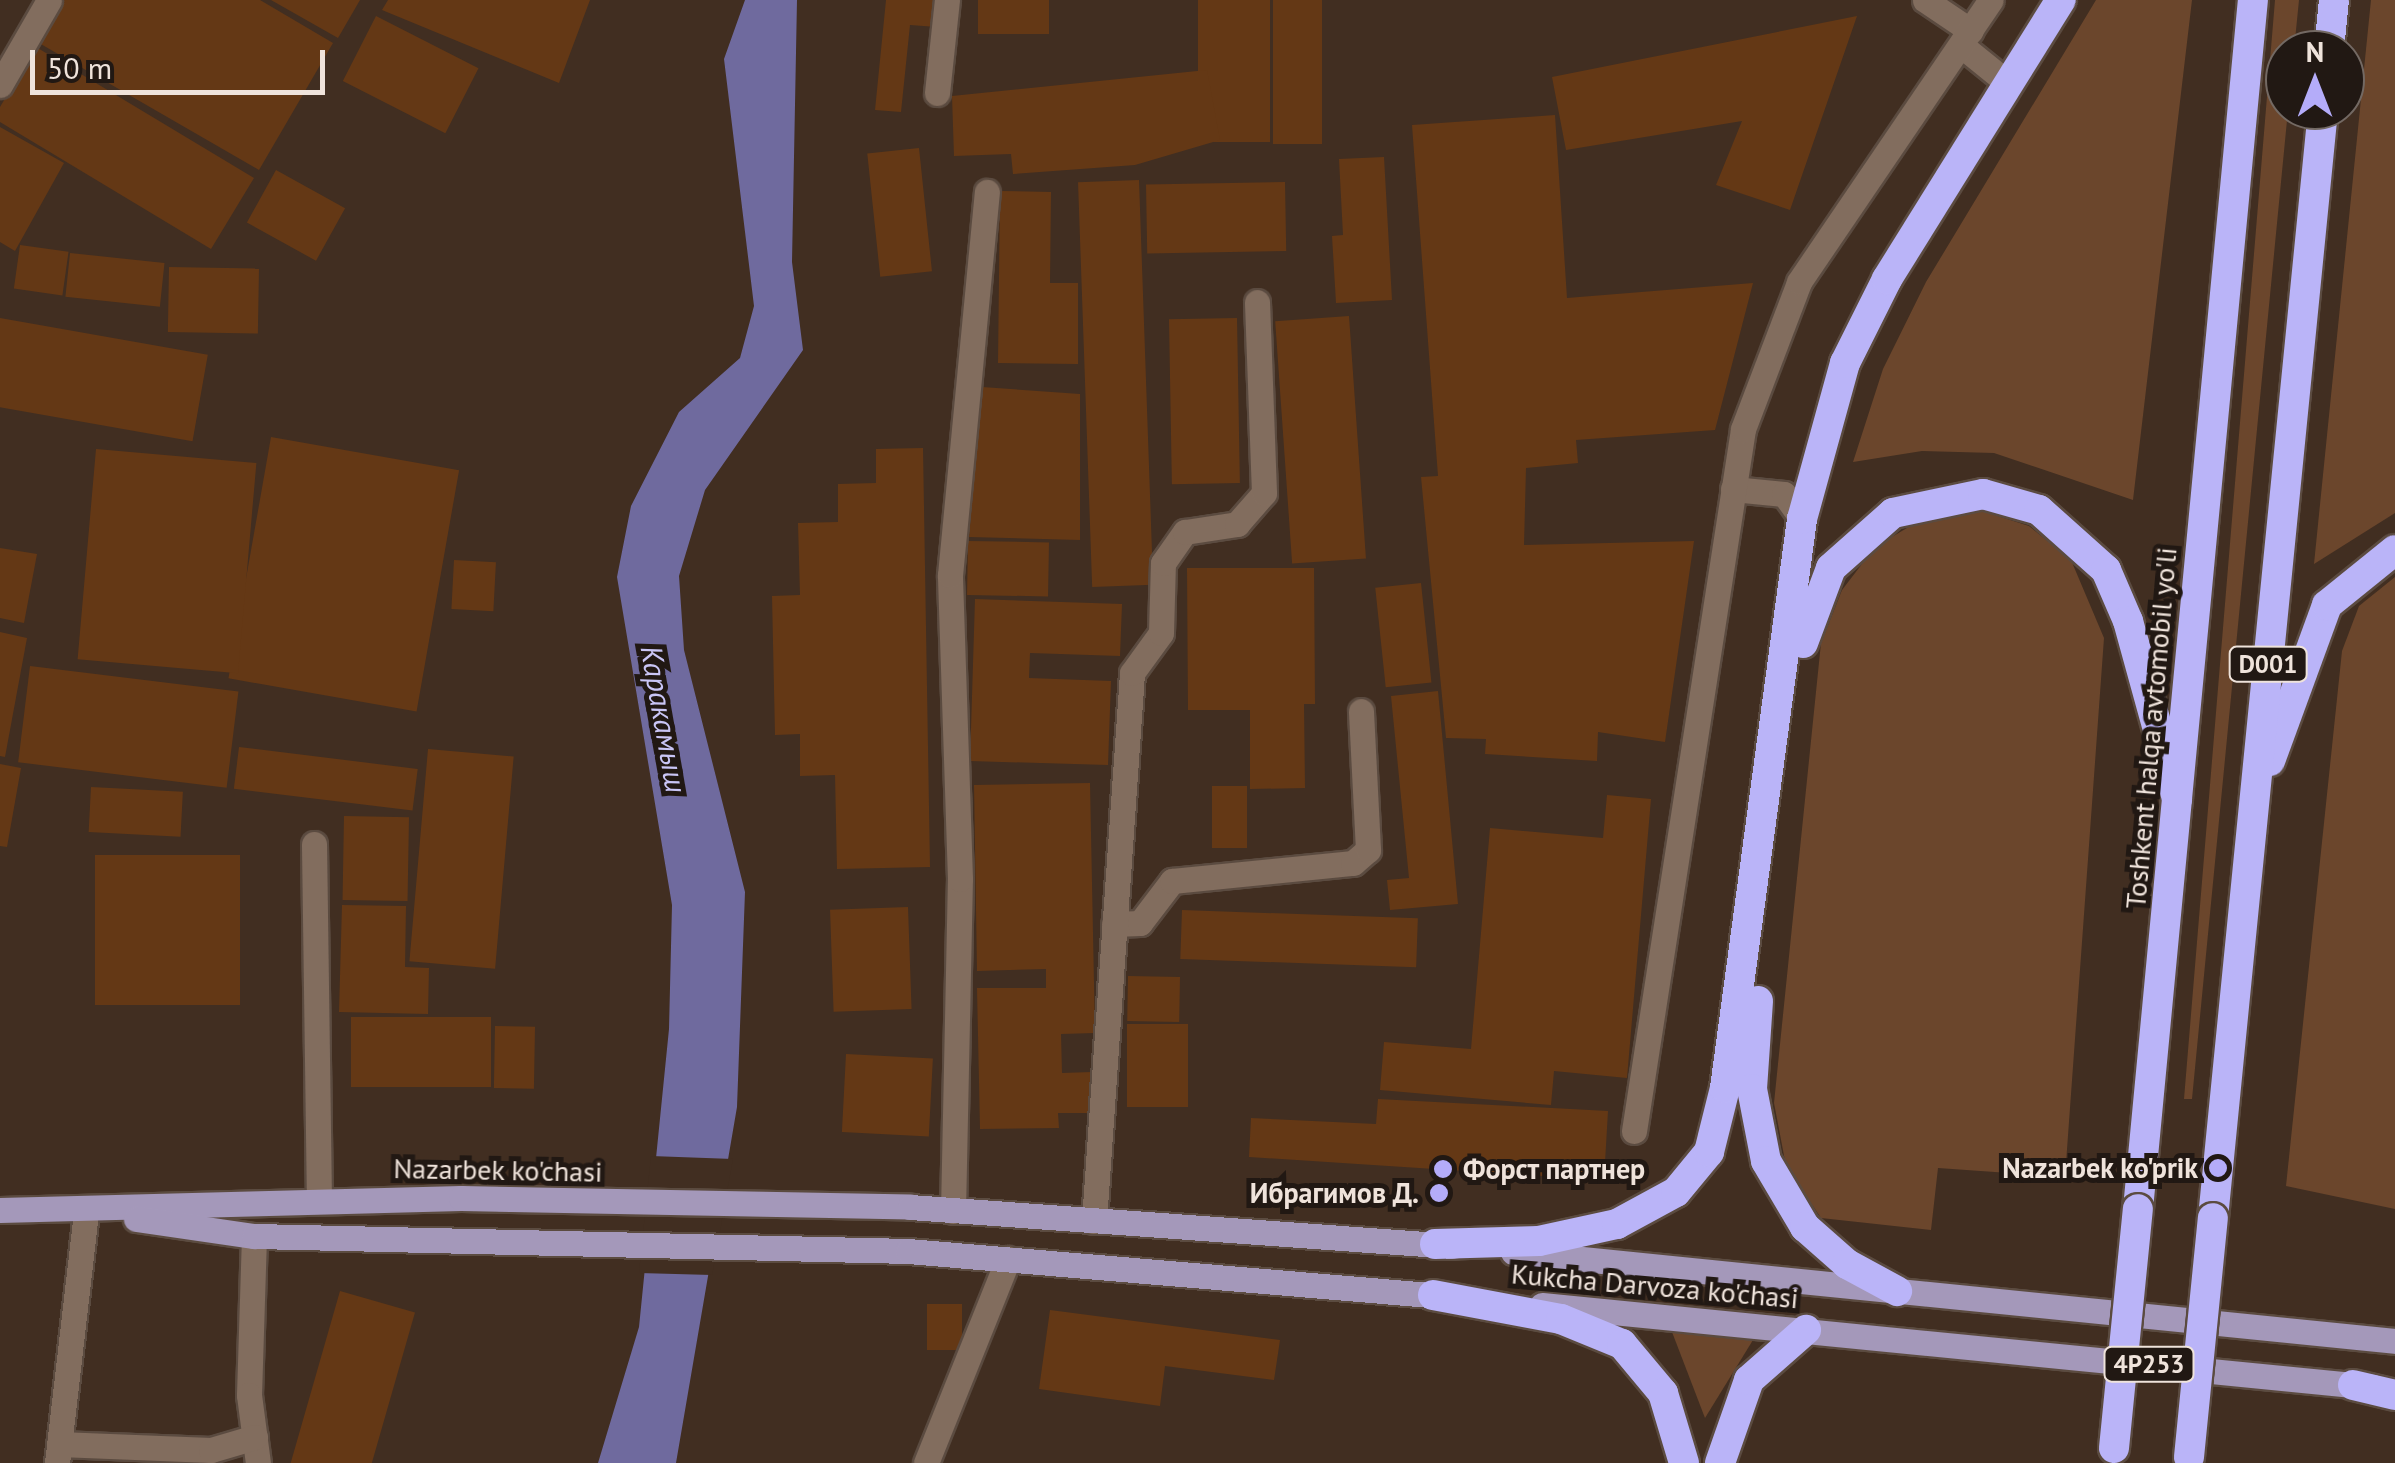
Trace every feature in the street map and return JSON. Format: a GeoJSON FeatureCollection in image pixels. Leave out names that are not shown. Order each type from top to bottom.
{"type":"FeatureCollection","features":[{"type":"Feature","properties":{"kind":"highway"},"geometry":{"type":"LineString","coordinates":[[1435,1244],[1539,1241],[1617,1224],[1676,1192],[1709,1152],[1725,1088],[1802,519],[1845,364],[1887,279],[2062,0]]}},
{"type":"Feature","properties":{"kind":"highway","name":"Toshkent halqa avtomobil yo'li"},"geometry":{"type":"LineString","coordinates":[[2113,1456],[2253,0]]}},
{"type":"Feature","properties":{"kind":"highway"},"geometry":{"type":"LineString","coordinates":[[2331,30],[2334,0]]}},
{"type":"Feature","properties":{"kind":"highway","name":"D001"},"geometry":{"type":"LineString","coordinates":[[2188,1460],[2321,130]]}},
{"type":"Feature","properties":{"kind":"highway"},"geometry":{"type":"LineString","coordinates":[[1898,1291],[1847,1264],[1805,1227],[1766,1161],[1754,1114],[1754,1038],[1806,620],[1831,568],[1893,512],[1950,496],[2012,500],[2063,526],[2106,570],[2118,596],[2177,798]]}},
{"type":"Feature","properties":{"kind":"highway"},"geometry":{"type":"LineString","coordinates":[[2254,806],[2327,605],[2395,550]]}},
{"type":"Feature","properties":{"kind":"highway"},"geometry":{"type":"LineString","coordinates":[[1433,1295],[1562,1319],[1622,1344],[1663,1393],[1684,1463]]}},
{"type":"Feature","properties":{"kind":"highway"},"geometry":{"type":"LineString","coordinates":[[1720,1463],[1749,1380],[1806,1330]]}},
{"type":"Feature","properties":{"kind":"highway"},"geometry":{"type":"LineString","coordinates":[[2353,1386],[2395,1392]]}},
{"type":"Feature","properties":{"kind":"main road","name":"Nazarbek ko'chasi"},"geometry":{"type":"LineString","coordinates":[[0,1210],[86,1212],[319,1198],[910,1208]]}},
{"type":"Feature","properties":{"kind":"main road","name":"Kukcha Darvoza ko'chasi"},"geometry":{"type":"LineString","coordinates":[[910,1208],[1435,1244],[2395,1341]]}},
{"type":"Feature","properties":{"kind":"main road","name":"Nazarbek ko'chasi"},"geometry":{"type":"LineString","coordinates":[[86,1212],[254,1236],[459,1236],[908,1251]]}},
{"type":"Feature","properties":{"kind":"main road","name":"Kukcha Darvoza ko'chasi"},"geometry":{"type":"LineString","coordinates":[[908,1251],[1433,1295],[2353,1386]]}},
{"type":"Feature","properties":{"kind":"street"},"geometry":{"type":"LineString","coordinates":[[0,86],[50,0]]}},
{"type":"Feature","properties":{"kind":"street"},"geometry":{"type":"LineString","coordinates":[[938,92],[947,0]]}},
{"type":"Feature","properties":{"kind":"street"},"geometry":{"type":"LineString","coordinates":[[1925,0],[2009,84]]}},
{"type":"Feature","properties":{"kind":"street"},"geometry":{"type":"LineString","coordinates":[[1634,1131],[1742,430],[1799,282],[1991,0]]}},
{"type":"Feature","properties":{"kind":"street"},"geometry":{"type":"LineString","coordinates":[[953,1211],[960,861],[950,576],[987,192]]}},
{"type":"Feature","properties":{"kind":"street"},"geometry":{"type":"LineString","coordinates":[[1094,1220],[1132,673],[1161,633],[1163,563],[1184,532],[1237,524],[1264,493],[1257,302]]}},
{"type":"Feature","properties":{"kind":"street"},"geometry":{"type":"LineString","coordinates":[[1733,489],[1784,494],[1802,519]]}},
{"type":"Feature","properties":{"kind":"street"},"geometry":{"type":"LineString","coordinates":[[1114,924],[1140,923],[1172,881],[1353,863],[1368,850],[1361,712]]}},
{"type":"Feature","properties":{"kind":"street"},"geometry":{"type":"LineString","coordinates":[[314,844],[319,1198]]}},
{"type":"Feature","properties":{"kind":"street"},"geometry":{"type":"LineString","coordinates":[[86,1212],[58,1453],[257,1450],[249,1395],[254,1236]]}},
{"type":"Feature","properties":{"kind":"street"},"geometry":{"type":"LineString","coordinates":[[926,1463],[1008,1259]]}},
{"type":"Feature","properties":{"kind":"shaded area"},"geometry":{"type":"Polygon","coordinates":[[[2096,0],[2192,0],[2133,500],[1994,453],[1922,451],[1853,462],[1883,369],[1926,282],[2096,0]]]}},
{"type":"Feature","properties":{"kind":"shaded area"},"geometry":{"type":"Polygon","coordinates":[[[2275,0],[2299,0],[2296,30],[2273,30],[2275,0]]]}},
{"type":"Feature","properties":{"kind":"shaded area"},"geometry":{"type":"Polygon","coordinates":[[[2371,0],[2395,0],[2395,513],[2314,564],[2358,130],[2365,130],[2365,59],[2371,0]]]}},
{"type":"Feature","properties":{"kind":"shaded area"},"geometry":{"type":"Polygon","coordinates":[[[2265,121],[2265,130],[2286,130],[2192,1099],[2184,1099],[2265,121]]]}},
{"type":"Feature","properties":{"kind":"shaded area"},"geometry":{"type":"Polygon","coordinates":[[[1976,509],[2029,526],[2071,560],[2104,638],[2065,1177],[1938,1168],[1931,1230],[1821,1218],[1786,1166],[1774,1103],[1821,643],[1842,590],[1875,547],[1922,519],[1976,509]]]}},
{"type":"Feature","properties":{"kind":"shaded area"},"geometry":{"type":"Polygon","coordinates":[[[2395,577],[2395,1209],[2286,1186],[2342,651],[2359,606],[2395,577]]]}},
{"type":"Feature","properties":{"kind":"shaded area"},"geometry":{"type":"Polygon","coordinates":[[[1672,1332],[1753,1340],[1705,1418],[1672,1332]]]}},
{"type":"Feature","properties":{"kind":"water","name":"Каракамыш"},"geometry":{"type":"Polygon","coordinates":[[[745,0],[797,0],[792,262],[803,350],[705,490],[679,576],[684,650],[745,892],[737,1107],[676,1463],[598,1463],[639,1327],[669,1029],[672,905],[617,577],[631,506],[679,412],[740,358],[754,306],[724,59],[745,0]]]}},
{"type":"Feature","properties":{"kind":"pier"},"geometry":{"type":"Polygon","coordinates":[[[651,1156],[733,1159],[712,1275],[639,1273],[651,1156]]]}},
{"type":"Feature","properties":{"kind":"building"},"geometry":{"type":"Polygon","coordinates":[[[64,0],[260,0],[333,43],[259,170],[39,43],[64,0]]]}},
{"type":"Feature","properties":{"kind":"building"},"geometry":{"type":"Polygon","coordinates":[[[271,0],[360,0],[338,38],[271,0]]]}},
{"type":"Feature","properties":{"kind":"building"},"geometry":{"type":"Polygon","coordinates":[[[388,0],[590,0],[559,83],[382,10],[388,0]]]}},
{"type":"Feature","properties":{"kind":"building"},"geometry":{"type":"Polygon","coordinates":[[[886,0],[940,0],[937,27],[910,25],[901,112],[875,110],[886,0]]]}},
{"type":"Feature","properties":{"kind":"building"},"geometry":{"type":"Polygon","coordinates":[[[978,0],[1049,0],[1049,34],[978,34],[978,0]]]}},
{"type":"Feature","properties":{"kind":"building"},"geometry":{"type":"Polygon","coordinates":[[[1198,0],[1270,0],[1270,142],[1198,142],[1198,0]]]}},
{"type":"Feature","properties":{"kind":"building"},"geometry":{"type":"Polygon","coordinates":[[[1273,0],[1322,0],[1322,144],[1273,144],[1273,0]]]}},
{"type":"Feature","properties":{"kind":"building"},"geometry":{"type":"Polygon","coordinates":[[[376,16],[478,68],[445,133],[343,81],[376,16]]]}},
{"type":"Feature","properties":{"kind":"building"},"geometry":{"type":"Polygon","coordinates":[[[1857,16],[1790,210],[1716,185],[1742,121],[1566,150],[1552,77],[1857,16]]]}},
{"type":"Feature","properties":{"kind":"building"},"geometry":{"type":"Polygon","coordinates":[[[36,47],[254,178],[211,249],[0,122],[0,107],[36,47]]]}},
{"type":"Feature","properties":{"kind":"building"},"geometry":{"type":"Polygon","coordinates":[[[1207,70],[1220,140],[1135,165],[1013,174],[1011,154],[954,156],[952,96],[1207,70]]]}},
{"type":"Feature","properties":{"kind":"building"},"geometry":{"type":"Polygon","coordinates":[[[1555,115],[1567,298],[1753,283],[1715,430],[1576,440],[1578,463],[1526,468],[1524,545],[1694,541],[1665,742],[1598,732],[1597,761],[1485,754],[1486,739],[1446,738],[1421,477],[1438,476],[1412,125],[1555,115]]]}},
{"type":"Feature","properties":{"kind":"building"},"geometry":{"type":"Polygon","coordinates":[[[0,127],[64,163],[15,251],[0,242],[0,127]]]}},
{"type":"Feature","properties":{"kind":"building"},"geometry":{"type":"Polygon","coordinates":[[[919,148],[932,271],[880,277],[867,153],[919,148]]]}},
{"type":"Feature","properties":{"kind":"building"},"geometry":{"type":"Polygon","coordinates":[[[1384,157],[1392,300],[1336,303],[1332,236],[1343,235],[1339,159],[1384,157]]]}},
{"type":"Feature","properties":{"kind":"building"},"geometry":{"type":"Polygon","coordinates":[[[276,170],[345,208],[316,261],[247,222],[276,170]]]}},
{"type":"Feature","properties":{"kind":"building"},"geometry":{"type":"Polygon","coordinates":[[[1139,180],[1153,585],[1092,587],[1078,182],[1139,180]]]}},
{"type":"Feature","properties":{"kind":"building"},"geometry":{"type":"Polygon","coordinates":[[[1285,182],[1286,251],[1147,253],[1146,184],[1285,182]]]}},
{"type":"Feature","properties":{"kind":"building"},"geometry":{"type":"Polygon","coordinates":[[[1000,191],[1051,192],[1050,283],[1078,283],[1078,364],[998,363],[1000,191]]]}},
{"type":"Feature","properties":{"kind":"building"},"geometry":{"type":"Polygon","coordinates":[[[20,245],[69,252],[62,295],[14,289],[20,245]]]}},
{"type":"Feature","properties":{"kind":"building"},"geometry":{"type":"Polygon","coordinates":[[[70,253],[164,263],[160,307],[65,297],[70,253]]]}},
{"type":"Feature","properties":{"kind":"building"},"geometry":{"type":"Polygon","coordinates":[[[169,267],[259,269],[258,334],[168,332],[169,267]]]}},
{"type":"Feature","properties":{"kind":"building"},"geometry":{"type":"Polygon","coordinates":[[[1349,316],[1366,558],[1292,564],[1275,321],[1349,316]]]}},
{"type":"Feature","properties":{"kind":"building"},"geometry":{"type":"Polygon","coordinates":[[[0,318],[208,355],[193,441],[0,407],[0,318]]]}},
{"type":"Feature","properties":{"kind":"building"},"geometry":{"type":"Polygon","coordinates":[[[1237,318],[1240,483],[1172,484],[1169,319],[1237,318]]]}},
{"type":"Feature","properties":{"kind":"building"},"geometry":{"type":"Polygon","coordinates":[[[982,387],[1080,394],[1080,540],[969,537],[982,387]]]}},
{"type":"Feature","properties":{"kind":"building"},"geometry":{"type":"Polygon","coordinates":[[[271,437],[459,470],[417,711],[228,678],[271,437]]]}},
{"type":"Feature","properties":{"kind":"building"},"geometry":{"type":"Polygon","coordinates":[[[923,448],[930,867],[837,869],[835,775],[800,776],[800,734],[775,735],[772,596],[800,595],[798,523],[838,522],[838,484],[876,483],[876,449],[923,448]]]}},
{"type":"Feature","properties":{"kind":"building"},"geometry":{"type":"Polygon","coordinates":[[[96,449],[256,463],[238,673],[78,659],[96,449]]]}},
{"type":"Feature","properties":{"kind":"building"},"geometry":{"type":"Polygon","coordinates":[[[968,541],[1049,542],[1048,596],[967,595],[968,541]]]}},
{"type":"Feature","properties":{"kind":"building"},"geometry":{"type":"Polygon","coordinates":[[[0,548],[37,554],[24,623],[0,618],[0,548]]]}},
{"type":"Feature","properties":{"kind":"building"},"geometry":{"type":"Polygon","coordinates":[[[454,560],[496,562],[493,611],[451,609],[454,560]]]}},
{"type":"Feature","properties":{"kind":"building"},"geometry":{"type":"Polygon","coordinates":[[[1187,568],[1314,568],[1315,704],[1304,704],[1305,788],[1250,789],[1250,710],[1188,710],[1187,568]]]}},
{"type":"Feature","properties":{"kind":"building"},"geometry":{"type":"Polygon","coordinates":[[[1421,583],[1431,682],[1386,687],[1375,588],[1421,583]]]}},
{"type":"Feature","properties":{"kind":"building"},"geometry":{"type":"Polygon","coordinates":[[[975,599],[1122,604],[1120,656],[1030,653],[1029,678],[1111,681],[1108,765],[970,761],[975,599]]]}},
{"type":"Feature","properties":{"kind":"building"},"geometry":{"type":"Polygon","coordinates":[[[0,632],[27,638],[5,757],[0,756],[0,632]]]}},
{"type":"Feature","properties":{"kind":"building"},"geometry":{"type":"Polygon","coordinates":[[[30,666],[238,692],[227,788],[18,762],[30,666]]]}},
{"type":"Feature","properties":{"kind":"building"},"geometry":{"type":"Polygon","coordinates":[[[1438,691],[1458,904],[1390,910],[1387,880],[1409,878],[1391,696],[1438,691]]]}},
{"type":"Feature","properties":{"kind":"building"},"geometry":{"type":"Polygon","coordinates":[[[239,747],[418,769],[413,811],[234,789],[239,747]]]}},
{"type":"Feature","properties":{"kind":"building"},"geometry":{"type":"Polygon","coordinates":[[[428,749],[514,756],[495,969],[409,961],[428,749]]]}},
{"type":"Feature","properties":{"kind":"building"},"geometry":{"type":"Polygon","coordinates":[[[0,764],[21,768],[7,847],[0,846],[0,764]]]}},
{"type":"Feature","properties":{"kind":"building"},"geometry":{"type":"Polygon","coordinates":[[[1090,783],[1095,1033],[1061,1034],[1062,1073],[1092,1072],[1092,1113],[1058,1113],[1059,1128],[980,1129],[977,988],[1046,988],[1046,969],[977,971],[974,785],[1090,783]]]}},
{"type":"Feature","properties":{"kind":"building"},"geometry":{"type":"Polygon","coordinates":[[[1212,786],[1247,786],[1247,848],[1212,848],[1212,786]]]}},
{"type":"Feature","properties":{"kind":"building"},"geometry":{"type":"Polygon","coordinates":[[[91,787],[183,792],[181,837],[89,832],[91,787]]]}},
{"type":"Feature","properties":{"kind":"building"},"geometry":{"type":"Polygon","coordinates":[[[1607,795],[1651,799],[1627,1078],[1554,1071],[1551,1105],[1380,1090],[1384,1042],[1471,1049],[1490,828],[1603,838],[1607,795]]]}},
{"type":"Feature","properties":{"kind":"building"},"geometry":{"type":"Polygon","coordinates":[[[344,816],[409,817],[408,901],[343,900],[344,816]]]}},
{"type":"Feature","properties":{"kind":"building"},"geometry":{"type":"Polygon","coordinates":[[[95,855],[240,855],[240,1005],[95,1005],[95,855]]]}},
{"type":"Feature","properties":{"kind":"building"},"geometry":{"type":"Polygon","coordinates":[[[342,905],[406,906],[405,967],[429,968],[428,1014],[339,1012],[342,905]]]}},
{"type":"Feature","properties":{"kind":"building"},"geometry":{"type":"Polygon","coordinates":[[[908,907],[912,1009],[834,1012],[830,910],[908,907]]]}},
{"type":"Feature","properties":{"kind":"building"},"geometry":{"type":"Polygon","coordinates":[[[1182,910],[1418,918],[1416,967],[1180,959],[1182,910]]]}},
{"type":"Feature","properties":{"kind":"building"},"geometry":{"type":"Polygon","coordinates":[[[1128,976],[1180,977],[1179,1022],[1127,1021],[1128,976]]]}},
{"type":"Feature","properties":{"kind":"building"},"geometry":{"type":"Polygon","coordinates":[[[351,1017],[491,1017],[491,1087],[351,1087],[351,1017]]]}},
{"type":"Feature","properties":{"kind":"building"},"geometry":{"type":"Polygon","coordinates":[[[1127,1024],[1188,1024],[1188,1107],[1127,1107],[1127,1024]]]}},
{"type":"Feature","properties":{"kind":"building"},"geometry":{"type":"Polygon","coordinates":[[[495,1026],[535,1027],[534,1089],[494,1088],[495,1026]]]}},
{"type":"Feature","properties":{"kind":"building"},"geometry":{"type":"Polygon","coordinates":[[[846,1054],[933,1059],[929,1136],[842,1132],[846,1054]]]}},
{"type":"Feature","properties":{"kind":"building"},"geometry":{"type":"Polygon","coordinates":[[[1378,1099],[1608,1111],[1604,1180],[1249,1157],[1251,1118],[1376,1124],[1378,1099]]]}},
{"type":"Feature","properties":{"kind":"building"},"geometry":{"type":"Polygon","coordinates":[[[340,1291],[415,1312],[372,1463],[291,1463],[340,1291]]]}},
{"type":"Feature","properties":{"kind":"building"},"geometry":{"type":"Polygon","coordinates":[[[927,1304],[962,1304],[962,1350],[927,1350],[927,1304]]]}},
{"type":"Feature","properties":{"kind":"building"},"geometry":{"type":"Polygon","coordinates":[[[1050,1310],[1280,1340],[1274,1380],[1165,1366],[1160,1406],[1039,1389],[1050,1310]]]}},
{"type":"Feature","properties":{"kind":"place","name":"Nazarbek ko'prik"},"geometry":{"type":"Point","coordinates":[2218,1168]}},
{"type":"Feature","properties":{"kind":"place","name":"Форст партнер"},"geometry":{"type":"Point","coordinates":[1443,1169]}},
{"type":"Feature","properties":{"kind":"place","name":"Ибрагимов Д."},"geometry":{"type":"Point","coordinates":[1439,1193]}}]}
